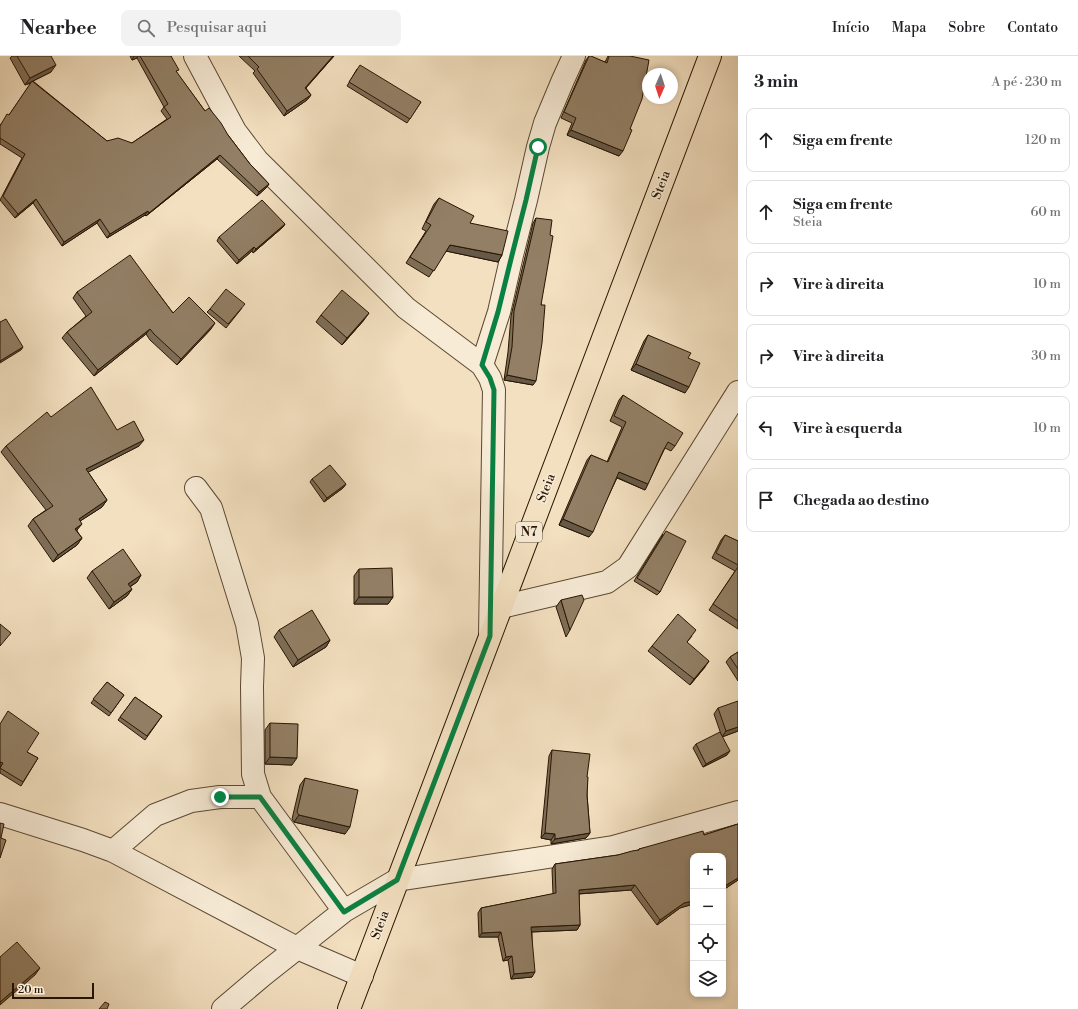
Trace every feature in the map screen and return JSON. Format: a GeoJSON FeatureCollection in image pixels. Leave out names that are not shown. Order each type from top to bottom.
{"type":"FeatureCollection","features":[{"type":"Feature","properties":{"kind":"main road","name":"Steia"},"geometry":{"type":"LineString","coordinates":[[349,1009],[710,56]]}},
{"type":"Feature","properties":{"kind":"street"},"geometry":{"type":"LineString","coordinates":[[195,56],[235,131],[257,160],[406,308],[482,365],[490,378],[494,390],[490,636]]}},
{"type":"Feature","properties":{"kind":"street"},"geometry":{"type":"LineString","coordinates":[[482,365],[498,312],[538,147],[548,116],[574,56]]}},
{"type":"Feature","properties":{"kind":"street"},"geometry":{"type":"LineString","coordinates":[[500,607],[607,582],[628,567],[738,392]]}},
{"type":"Feature","properties":{"kind":"street"},"geometry":{"type":"LineString","coordinates":[[196,488],[211,508],[246,624],[253,658],[253,774],[260,797],[344,912]]}},
{"type":"Feature","properties":{"kind":"street"},"geometry":{"type":"LineString","coordinates":[[113,852],[155,815],[191,801],[220,797],[260,797]]}},
{"type":"Feature","properties":{"kind":"street"},"geometry":{"type":"LineString","coordinates":[[223,1009],[297,948],[344,912],[397,880],[613,847],[738,812]]}},
{"type":"Feature","properties":{"kind":"street"},"geometry":{"type":"LineString","coordinates":[[0,814],[83,840],[113,852],[297,948],[362,976]]}},
{"type":"Feature","properties":{"kind":"building"},"geometry":{"type":"Polygon","coordinates":[[[17,56],[51,56],[56,65],[30,78],[17,56]]]}},
{"type":"Feature","properties":{"kind":"building"},"geometry":{"type":"Polygon","coordinates":[[[140,56],[171,56],[179,70],[176,71],[205,111],[209,108],[250,164],[269,184],[259,192],[220,155],[149,213],[148,211],[110,234],[100,219],[64,242],[36,199],[18,214],[3,196],[25,154],[0,138],[0,126],[7,114],[9,115],[32,81],[107,141],[118,138],[132,143],[171,117],[164,107],[168,104],[140,56]]]}},
{"type":"Feature","properties":{"kind":"building"},"geometry":{"type":"Polygon","coordinates":[[[248,56],[333,56],[305,88],[311,95],[287,111],[257,69],[259,67],[248,56]]]}},
{"type":"Feature","properties":{"kind":"building"},"geometry":{"type":"Polygon","coordinates":[[[589,56],[607,63],[609,56],[630,56],[649,60],[648,68],[642,68],[642,99],[630,129],[632,130],[623,151],[571,130],[576,118],[564,112],[589,56]]]}},
{"type":"Feature","properties":{"kind":"building"},"geometry":{"type":"Polygon","coordinates":[[[360,65],[421,102],[410,119],[349,82],[360,65]]]}},
{"type":"Feature","properties":{"kind":"building"},"geometry":{"type":"Polygon","coordinates":[[[439,198],[474,216],[470,223],[508,231],[502,255],[450,245],[434,271],[410,257],[431,225],[426,222],[439,198]]]}},
{"type":"Feature","properties":{"kind":"building"},"geometry":{"type":"Polygon","coordinates":[[[262,200],[285,224],[256,249],[254,247],[239,260],[219,237],[262,200]]]}},
{"type":"Feature","properties":{"kind":"building"},"geometry":{"type":"Polygon","coordinates":[[[536,218],[552,220],[550,235],[553,236],[541,305],[545,305],[542,343],[536,381],[507,375],[512,347],[514,311],[536,218]]]}},
{"type":"Feature","properties":{"kind":"building"},"geometry":{"type":"Polygon","coordinates":[[[130,255],[173,313],[189,297],[215,323],[181,359],[150,329],[98,370],[67,332],[92,312],[77,292],[130,255]]]}},
{"type":"Feature","properties":{"kind":"building"},"geometry":{"type":"Polygon","coordinates":[[[226,289],[245,304],[228,324],[210,309],[226,289]]]}},
{"type":"Feature","properties":{"kind":"building"},"geometry":{"type":"Polygon","coordinates":[[[342,290],[369,313],[347,338],[321,315],[342,290]]]}},
{"type":"Feature","properties":{"kind":"building"},"geometry":{"type":"Polygon","coordinates":[[[6,319],[23,347],[0,361],[0,322],[6,319]]]}},
{"type":"Feature","properties":{"kind":"building"},"geometry":{"type":"Polygon","coordinates":[[[648,335],[691,353],[688,358],[700,363],[689,387],[636,364],[648,335]]]}},
{"type":"Feature","properties":{"kind":"building"},"geometry":{"type":"Polygon","coordinates":[[[91,387],[117,430],[134,421],[144,440],[86,469],[107,500],[79,519],[82,524],[75,529],[82,538],[58,555],[33,519],[53,506],[6,446],[47,412],[51,417],[91,387]]]}},
{"type":"Feature","properties":{"kind":"building"},"geometry":{"type":"Polygon","coordinates":[[[623,395],[683,433],[675,446],[668,442],[648,484],[619,472],[593,532],[563,519],[591,455],[608,462],[626,422],[614,416],[623,395]]]}},
{"type":"Feature","properties":{"kind":"building"},"geometry":{"type":"Polygon","coordinates":[[[330,465],[346,484],[327,498],[312,479],[330,465]]]}},
{"type":"Feature","properties":{"kind":"building"},"geometry":{"type":"Polygon","coordinates":[[[666,531],[686,541],[660,592],[637,578],[666,531]]]}},
{"type":"Feature","properties":{"kind":"building"},"geometry":{"type":"Polygon","coordinates":[[[725,535],[738,541],[738,565],[716,553],[725,535]]]}},
{"type":"Feature","properties":{"kind":"building"},"geometry":{"type":"Polygon","coordinates":[[[123,549],[141,575],[128,584],[132,589],[114,602],[92,571],[123,549]]]}},
{"type":"Feature","properties":{"kind":"building"},"geometry":{"type":"Polygon","coordinates":[[[738,567],[738,621],[713,604],[738,567]]]}},
{"type":"Feature","properties":{"kind":"building"},"geometry":{"type":"Polygon","coordinates":[[[392,568],[393,597],[359,597],[359,569],[392,568]]]}},
{"type":"Feature","properties":{"kind":"building"},"geometry":{"type":"Polygon","coordinates":[[[582,595],[584,600],[570,630],[561,600],[582,595]]]}},
{"type":"Feature","properties":{"kind":"building"},"geometry":{"type":"Polygon","coordinates":[[[312,610],[330,640],[298,660],[279,630],[312,610]]]}},
{"type":"Feature","properties":{"kind":"building"},"geometry":{"type":"Polygon","coordinates":[[[678,614],[696,630],[687,642],[709,661],[694,679],[652,646],[678,614]]]}},
{"type":"Feature","properties":{"kind":"building"},"geometry":{"type":"Polygon","coordinates":[[[0,624],[11,633],[0,646],[0,624]]]}},
{"type":"Feature","properties":{"kind":"building"},"geometry":{"type":"Polygon","coordinates":[[[738,652],[738,669],[730,657],[738,652]]]}},
{"type":"Feature","properties":{"kind":"building"},"geometry":{"type":"Polygon","coordinates":[[[107,682],[124,695],[111,713],[93,699],[107,682]]]}},
{"type":"Feature","properties":{"kind":"building"},"geometry":{"type":"Polygon","coordinates":[[[135,697],[162,716],[147,736],[120,717],[135,697]]]}},
{"type":"Feature","properties":{"kind":"building"},"geometry":{"type":"Polygon","coordinates":[[[738,701],[738,727],[726,731],[718,708],[738,701]]]}},
{"type":"Feature","properties":{"kind":"building"},"geometry":{"type":"Polygon","coordinates":[[[8,711],[39,733],[27,752],[38,758],[23,782],[0,768],[3,763],[0,762],[0,724],[8,711]]]}},
{"type":"Feature","properties":{"kind":"building"},"geometry":{"type":"Polygon","coordinates":[[[270,723],[298,724],[297,758],[270,757],[270,723]]]}},
{"type":"Feature","properties":{"kind":"building"},"geometry":{"type":"Polygon","coordinates":[[[720,732],[730,751],[706,764],[696,744],[720,732]]]}},
{"type":"Feature","properties":{"kind":"building"},"geometry":{"type":"Polygon","coordinates":[[[552,750],[590,754],[587,777],[587,795],[590,833],[555,839],[555,834],[545,833],[552,750]]]}},
{"type":"Feature","properties":{"kind":"building"},"geometry":{"type":"Polygon","coordinates":[[[305,778],[358,790],[350,827],[299,815],[297,812],[305,778]]]}},
{"type":"Feature","properties":{"kind":"building"},"geometry":{"type":"Polygon","coordinates":[[[0,823],[4,824],[1,838],[6,840],[0,858],[0,823]]]}},
{"type":"Feature","properties":{"kind":"building"},"geometry":{"type":"Polygon","coordinates":[[[738,824],[738,878],[726,885],[726,853],[690,853],[690,902],[684,903],[660,920],[635,885],[579,890],[580,925],[531,927],[535,972],[514,974],[512,956],[506,957],[501,932],[482,933],[481,908],[556,893],[555,864],[618,855],[703,831],[704,835],[738,824]]]}},
{"type":"Feature","properties":{"kind":"building"},"geometry":{"type":"Polygon","coordinates":[[[17,942],[40,968],[0,1002],[0,957],[17,942]]]}},
{"type":"Feature","properties":{"kind":"building"},"geometry":{"type":"Polygon","coordinates":[[[105,1002],[109,1004],[107,1009],[99,1009],[105,1002]]]}},
{"type":"Feature","properties":{"kind":"route"},"geometry":{"type":"LineString","coordinates":[[220,797],[260,797],[344,912],[397,880],[490,636],[494,390],[490,378],[482,365],[498,312],[538,147]]}}]}
